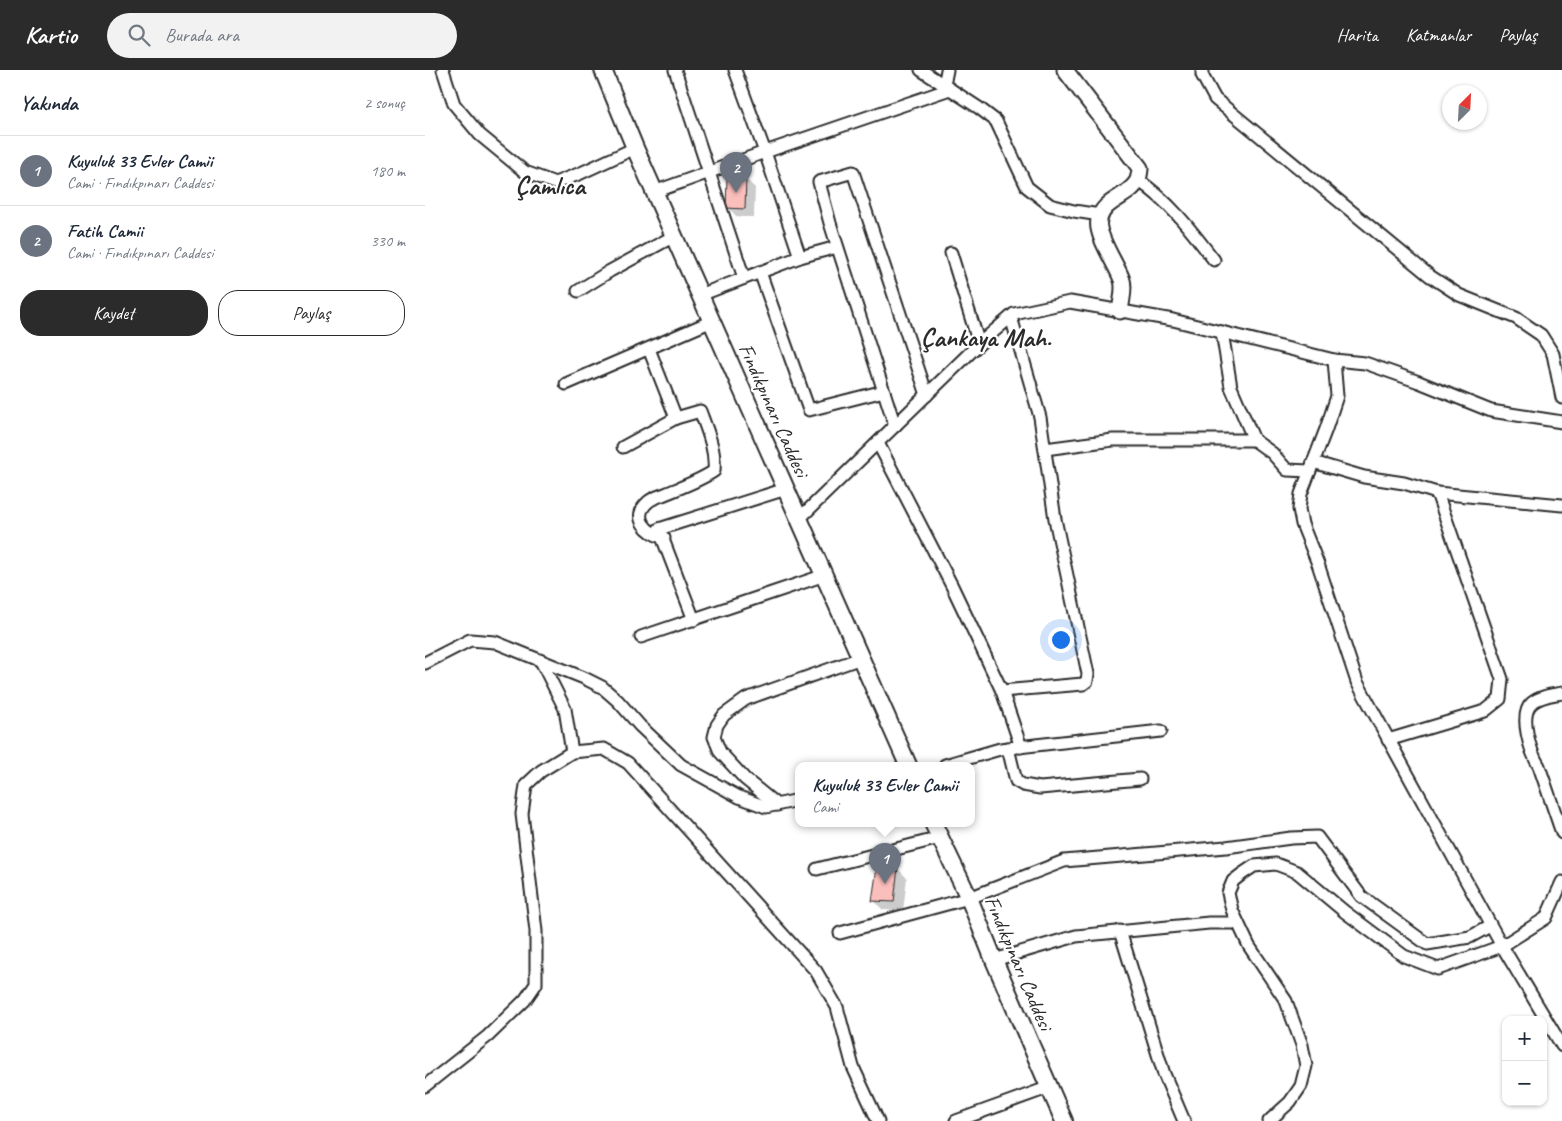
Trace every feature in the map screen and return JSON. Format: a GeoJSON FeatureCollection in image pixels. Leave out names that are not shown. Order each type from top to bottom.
{"type":"FeatureCollection","features":[{"type":"Feature","properties":{"kind":"main road","name":"Fındıkpınarı Caddesi"},"geometry":{"type":"LineString","coordinates":[[603,70],[673,236],[907,762]]}},
{"type":"Feature","properties":{"kind":"main road","name":"Fındıkpınarı Caddesi"},"geometry":{"type":"LineString","coordinates":[[935,827],[969,898],[994,960],[1065,1121]]}},
{"type":"Feature","properties":{"kind":"street"},"geometry":{"type":"LineString","coordinates":[[443,70],[454,104],[480,135],[525,172],[555,183],[635,148]]}},
{"type":"Feature","properties":{"kind":"street"},"geometry":{"type":"LineString","coordinates":[[675,70],[744,278]]}},
{"type":"Feature","properties":{"kind":"street"},"geometry":{"type":"LineString","coordinates":[[735,70],[800,256]]}},
{"type":"Feature","properties":{"kind":"street"},"geometry":{"type":"LineString","coordinates":[[921,70],[996,121],[1027,187],[1050,205],[1100,215]]}},
{"type":"Feature","properties":{"kind":"street"},"geometry":{"type":"LineString","coordinates":[[947,70],[947,87]]}},
{"type":"Feature","properties":{"kind":"street"},"geometry":{"type":"LineString","coordinates":[[1065,70],[1140,168],[1138,180],[1127,192],[1103,208],[1098,222],[1104,243],[1117,266],[1123,282],[1120,311]]}},
{"type":"Feature","properties":{"kind":"street"},"geometry":{"type":"LineString","coordinates":[[1202,70],[1202,75],[1215,99],[1430,276],[1459,295],[1516,318],[1541,335],[1553,354],[1562,398]]}},
{"type":"Feature","properties":{"kind":"street"},"geometry":{"type":"LineString","coordinates":[[654,192],[947,87]]}},
{"type":"Feature","properties":{"kind":"street"},"geometry":{"type":"LineString","coordinates":[[895,426],[837,247],[819,182],[853,172],[927,395]]}},
{"type":"Feature","properties":{"kind":"street"},"geometry":{"type":"LineString","coordinates":[[1138,180],[1154,191],[1190,228],[1213,260]]}},
{"type":"Feature","properties":{"kind":"street"},"geometry":{"type":"LineString","coordinates":[[578,291],[609,271],[673,236]]}},
{"type":"Feature","properties":{"kind":"street"},"geometry":{"type":"LineString","coordinates":[[700,295],[800,256],[837,247]]}},
{"type":"Feature","properties":{"kind":"street"},"geometry":{"type":"LineString","coordinates":[[951,253],[979,344]]}},
{"type":"Feature","properties":{"kind":"street"},"geometry":{"type":"LineString","coordinates":[[760,272],[809,410],[884,391]]}},
{"type":"Feature","properties":{"kind":"street"},"geometry":{"type":"LineString","coordinates":[[799,519],[979,344],[1014,314],[1071,302],[1173,320],[1334,360],[1365,362],[1491,411],[1562,422]]}},
{"type":"Feature","properties":{"kind":"street"},"geometry":{"type":"LineString","coordinates":[[1002,691],[1083,684],[1087,681],[1088,674],[1055,519],[1040,416],[1011,317]]}},
{"type":"Feature","properties":{"kind":"street"},"geometry":{"type":"LineString","coordinates":[[566,384],[712,322]]}},
{"type":"Feature","properties":{"kind":"street"},"geometry":{"type":"LineString","coordinates":[[1222,332],[1231,387],[1255,440],[1273,452],[1287,470],[1311,467],[1405,483],[1437,493],[1562,505]]}},
{"type":"Feature","properties":{"kind":"street"},"geometry":{"type":"LineString","coordinates":[[649,349],[676,418]]}},
{"type":"Feature","properties":{"kind":"street"},"geometry":{"type":"LineString","coordinates":[[1334,360],[1337,396],[1301,494],[1299,509],[1302,524],[1318,564],[1357,682],[1490,926],[1562,1046]]}},
{"type":"Feature","properties":{"kind":"street"},"geometry":{"type":"LineString","coordinates":[[623,447],[676,418],[700,411],[711,443],[715,462],[714,471],[703,478],[649,501],[641,513],[643,525],[654,535],[664,538]]}},
{"type":"Feature","properties":{"kind":"street"},"geometry":{"type":"LineString","coordinates":[[1045,449],[1113,440],[1255,440]]}},
{"type":"Feature","properties":{"kind":"street"},"geometry":{"type":"LineString","coordinates":[[878,443],[952,586],[1002,691],[1021,747]]}},
{"type":"Feature","properties":{"kind":"street"},"geometry":{"type":"LineString","coordinates":[[694,620],[659,529],[786,489]]}},
{"type":"Feature","properties":{"kind":"street"},"geometry":{"type":"LineString","coordinates":[[1388,740],[1485,711],[1500,699],[1502,679],[1437,493]]}},
{"type":"Feature","properties":{"kind":"street"},"geometry":{"type":"LineString","coordinates":[[641,636],[825,575]]}},
{"type":"Feature","properties":{"kind":"street"},"geometry":{"type":"LineString","coordinates":[[425,663],[470,640],[495,642],[602,687],[681,765],[739,797],[766,807],[795,801]]}},
{"type":"Feature","properties":{"kind":"street"},"geometry":{"type":"LineString","coordinates":[[777,804],[745,779],[720,752],[714,737],[717,725],[724,715],[746,699],[861,658]]}},
{"type":"Feature","properties":{"kind":"street"},"geometry":{"type":"LineString","coordinates":[[541,661],[565,709],[572,752]]}},
{"type":"Feature","properties":{"kind":"street"},"geometry":{"type":"LineString","coordinates":[[1562,693],[1543,697],[1531,704],[1525,721],[1534,758],[1539,766],[1562,834]]}},
{"type":"Feature","properties":{"kind":"street"},"geometry":{"type":"LineString","coordinates":[[955,762],[1000,749],[1161,731]]}},
{"type":"Feature","properties":{"kind":"street"},"geometry":{"type":"LineString","coordinates":[[1008,748],[1016,781],[1023,785],[1041,788],[1140,778]]}},
{"type":"Feature","properties":{"kind":"street"},"geometry":{"type":"LineString","coordinates":[[425,1086],[488,1036],[525,1000],[536,984],[537,931],[522,814],[526,785],[541,771],[572,752],[604,749],[628,763],[816,971],[837,1007],[853,1067],[878,1121]]}},
{"type":"Feature","properties":{"kind":"street"},"geometry":{"type":"LineString","coordinates":[[840,933],[969,898],[1065,861],[1317,837],[1361,896],[1427,944],[1470,937],[1490,926]]}},
{"type":"Feature","properties":{"kind":"street"},"geometry":{"type":"LineString","coordinates":[[817,869],[940,838]]}},
{"type":"Feature","properties":{"kind":"street"},"geometry":{"type":"LineString","coordinates":[[1269,1121],[1290,1102],[1301,1086],[1306,1066],[1302,1046],[1286,1001],[1249,946],[1232,910],[1228,894],[1233,881],[1254,866],[1276,864],[1297,872],[1345,912],[1404,956],[1438,969],[1502,946],[1546,918],[1562,882]]}},
{"type":"Feature","properties":{"kind":"street"},"geometry":{"type":"LineString","coordinates":[[994,960],[1076,936],[1209,923],[1238,923]]}},
{"type":"Feature","properties":{"kind":"street"},"geometry":{"type":"LineString","coordinates":[[1120,931],[1164,1074],[1184,1121]]}},
{"type":"Feature","properties":{"kind":"street"},"geometry":{"type":"LineString","coordinates":[[956,1121],[1050,1087]]}},
{"type":"Feature","properties":{"kind":"building"},"geometry":{"type":"Polygon","coordinates":[[[727,177],[746,178],[745,209],[726,208],[727,177]]]}},
{"type":"Feature","properties":{"kind":"building"},"geometry":{"type":"Polygon","coordinates":[[[877,867],[898,867],[894,902],[872,901],[877,867]]]}},
{"type":"Feature","properties":{"kind":"place","name":"Fatih Camii"},"geometry":{"type":"Point","coordinates":[736,193]}},
{"type":"Feature","properties":{"kind":"place","name":"Kuyuluk 33 Evler Camii"},"geometry":{"type":"Point","coordinates":[885,884]}},
{"type":"Feature","properties":{"kind":"district","name":"Çamlıca"},"geometry":{"type":"Point","coordinates":[550,185]}},
{"type":"Feature","properties":{"kind":"district","name":"Çankaya Mah."},"geometry":{"type":"Point","coordinates":[986,337]}}]}
